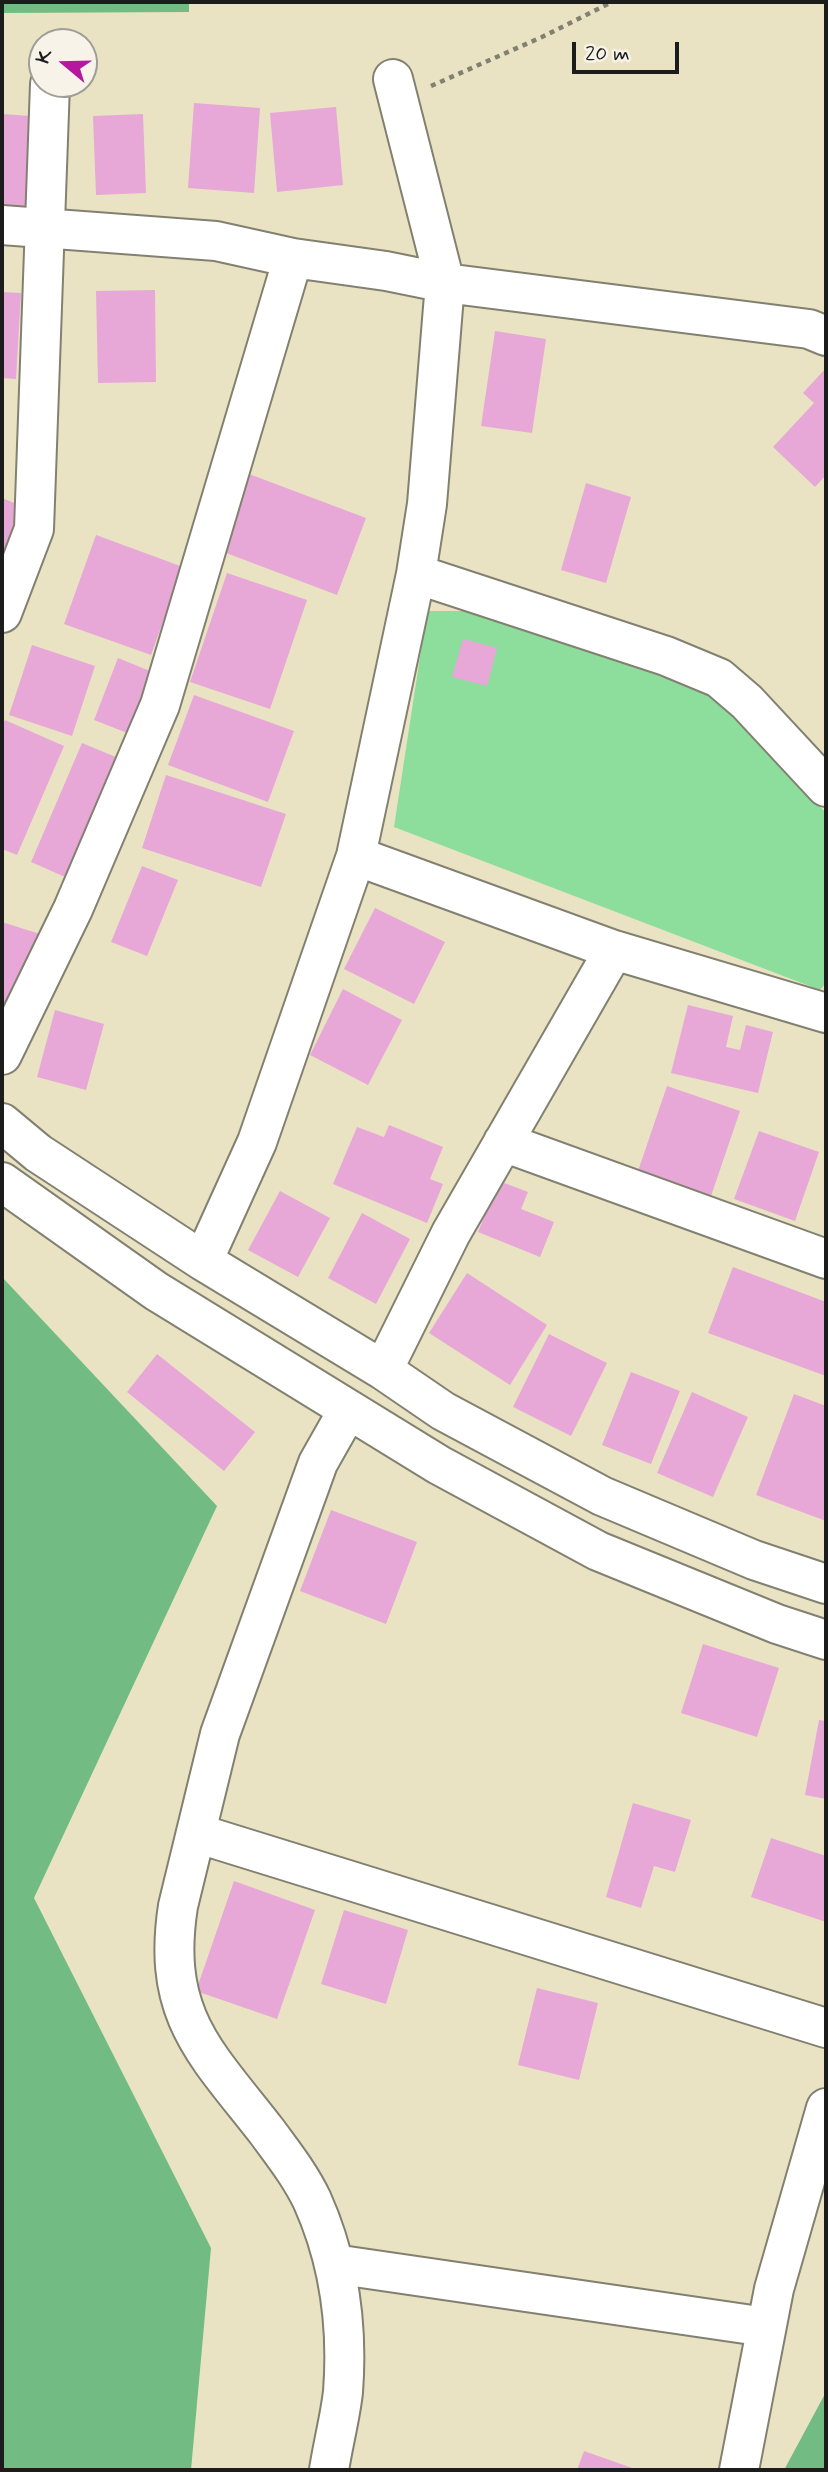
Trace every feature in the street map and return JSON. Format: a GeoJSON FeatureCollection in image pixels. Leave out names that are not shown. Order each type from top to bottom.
{"type":"FeatureCollection","features":[{"type":"Feature","properties":{"kind":"street"},"geometry":{"type":"LineString","coordinates":[[202,1261],[257,1142],[356,856],[416,574],[427,504],[445,283],[395,90]]}},
{"type":"Feature","properties":{"kind":"street"},"geometry":{"type":"LineString","coordinates":[[2,613],[34,528],[50,98]]}},
{"type":"Feature","properties":{"kind":"street"},"geometry":{"type":"LineString","coordinates":[[2,225],[216,241],[293,258],[386,271],[445,283],[809,329],[826,336]]}},
{"type":"Feature","properties":{"kind":"street"},"geometry":{"type":"LineString","coordinates":[[2,1055],[73,909],[160,705],[293,258]]}},
{"type":"Feature","properties":{"kind":"street"},"geometry":{"type":"LineString","coordinates":[[416,574],[666,656],[719,678],[747,702],[826,787]]}},
{"type":"Feature","properties":{"kind":"street"},"geometry":{"type":"LineString","coordinates":[[356,856],[614,950],[826,1013]]}},
{"type":"Feature","properties":{"kind":"street"},"geometry":{"type":"LineString","coordinates":[[383,1370],[451,1233],[614,950]]}},
{"type":"Feature","properties":{"kind":"street"},"geometry":{"type":"LineString","coordinates":[[2,1123],[38,1153],[202,1261],[383,1370],[443,1411],[602,1496],[754,1560],[826,1584]]}},
{"type":"Feature","properties":{"kind":"street"},"geometry":{"type":"LineString","coordinates":[[503,1142],[826,1259]]}},
{"type":"Feature","properties":{"kind":"street"},"geometry":{"type":"LineString","coordinates":[[2,1182],[156,1292],[439,1465],[598,1551],[777,1624],[826,1640]]}},
{"type":"Feature","properties":{"kind":"street"},"geometry":{"type":"LineString","coordinates":[[329,2470],[342,2394],[345,2350],[342,2307],[334,2264],[312,2199],[296,2169],[199,2045],[186,2017],[177,1987],[173,1960],[174,1933],[225,1721],[318,1463],[348,1410]]}},
{"type":"Feature","properties":{"kind":"street"},"geometry":{"type":"LineString","coordinates":[[196,1833],[826,2028]]}},
{"type":"Feature","properties":{"kind":"street"},"geometry":{"type":"LineString","coordinates":[[739,2470],[774,2289],[826,2108]]}},
{"type":"Feature","properties":{"kind":"street"},"geometry":{"type":"LineString","coordinates":[[334,2264],[766,2327]]}},
{"type":"Feature","properties":{"kind":"path"},"geometry":{"type":"LineString","coordinates":[[395,90],[542,37],[612,2]]}},
{"type":"Feature","properties":{"kind":"green space"},"geometry":{"type":"Polygon","coordinates":[[[2,2],[189,2],[189,12],[2,13],[2,2]]]}},
{"type":"Feature","properties":{"kind":"green space"},"geometry":{"type":"Polygon","coordinates":[[[427,611],[465,611],[714,692],[826,813],[826,983],[820,990],[394,827],[427,611]]]}},
{"type":"Feature","properties":{"kind":"green space"},"geometry":{"type":"Polygon","coordinates":[[[2,1277],[217,1506],[34,1898],[211,2248],[191,2470],[2,2470],[2,1277]]]}},
{"type":"Feature","properties":{"kind":"green space"},"geometry":{"type":"Polygon","coordinates":[[[826,2392],[826,2470],[784,2470],[826,2392]]]}},
{"type":"Feature","properties":{"kind":"building"},"geometry":{"type":"Polygon","coordinates":[[[194,103],[260,108],[254,193],[188,188],[194,103]]]}},
{"type":"Feature","properties":{"kind":"building"},"geometry":{"type":"Polygon","coordinates":[[[336,107],[343,185],[277,192],[270,113],[336,107]]]}},
{"type":"Feature","properties":{"kind":"building"},"geometry":{"type":"Polygon","coordinates":[[[2,114],[46,117],[41,211],[2,208],[2,114]]]}},
{"type":"Feature","properties":{"kind":"building"},"geometry":{"type":"Polygon","coordinates":[[[143,114],[146,193],[96,195],[93,116],[143,114]]]}},
{"type":"Feature","properties":{"kind":"building"},"geometry":{"type":"Polygon","coordinates":[[[155,290],[156,382],[98,383],[96,291],[155,290]]]}},
{"type":"Feature","properties":{"kind":"building"},"geometry":{"type":"Polygon","coordinates":[[[2,292],[21,293],[16,379],[2,378],[2,292]]]}},
{"type":"Feature","properties":{"kind":"building"},"geometry":{"type":"Polygon","coordinates":[[[495,331],[546,339],[532,433],[481,426],[495,331]]]}},
{"type":"Feature","properties":{"kind":"building"},"geometry":{"type":"Polygon","coordinates":[[[826,368],[826,475],[815,487],[773,447],[814,403],[803,393],[826,368]]]}},
{"type":"Feature","properties":{"kind":"building"},"geometry":{"type":"Polygon","coordinates":[[[249,474],[366,518],[337,595],[221,551],[249,474]]]}},
{"type":"Feature","properties":{"kind":"building"},"geometry":{"type":"Polygon","coordinates":[[[586,483],[631,497],[606,583],[561,570],[586,483]]]}},
{"type":"Feature","properties":{"kind":"building"},"geometry":{"type":"Polygon","coordinates":[[[2,498],[34,511],[2,589],[2,498]]]}},
{"type":"Feature","properties":{"kind":"building"},"geometry":{"type":"Polygon","coordinates":[[[96,535],[183,567],[151,655],[64,624],[96,535]]]}},
{"type":"Feature","properties":{"kind":"building"},"geometry":{"type":"Polygon","coordinates":[[[227,573],[307,600],[270,709],[190,682],[227,573]]]}},
{"type":"Feature","properties":{"kind":"building"},"geometry":{"type":"Polygon","coordinates":[[[463,639],[497,648],[487,686],[452,677],[463,639]]]}},
{"type":"Feature","properties":{"kind":"building"},"geometry":{"type":"Polygon","coordinates":[[[32,645],[95,666],[72,736],[9,715],[32,645]]]}},
{"type":"Feature","properties":{"kind":"building"},"geometry":{"type":"Polygon","coordinates":[[[118,658],[160,675],[135,736],[94,720],[118,658]]]}},
{"type":"Feature","properties":{"kind":"building"},"geometry":{"type":"Polygon","coordinates":[[[194,695],[294,731],[268,802],[168,765],[194,695]]]}},
{"type":"Feature","properties":{"kind":"building"},"geometry":{"type":"Polygon","coordinates":[[[5,720],[64,746],[17,855],[2,849],[2,727],[5,720]]]}},
{"type":"Feature","properties":{"kind":"building"},"geometry":{"type":"Polygon","coordinates":[[[82,743],[123,760],[72,880],[31,862],[82,743]]]}},
{"type":"Feature","properties":{"kind":"building"},"geometry":{"type":"Polygon","coordinates":[[[166,775],[286,814],[261,887],[142,848],[166,775]]]}},
{"type":"Feature","properties":{"kind":"building"},"geometry":{"type":"Polygon","coordinates":[[[142,866],[178,880],[147,956],[111,942],[142,866]]]}},
{"type":"Feature","properties":{"kind":"building"},"geometry":{"type":"Polygon","coordinates":[[[375,908],[445,942],[414,1004],[344,969],[375,908]]]}},
{"type":"Feature","properties":{"kind":"building"},"geometry":{"type":"Polygon","coordinates":[[[2,922],[40,934],[18,1009],[2,1004],[2,922]]]}},
{"type":"Feature","properties":{"kind":"building"},"geometry":{"type":"Polygon","coordinates":[[[343,989],[402,1020],[368,1085],[310,1055],[343,989]]]}},
{"type":"Feature","properties":{"kind":"building"},"geometry":{"type":"Polygon","coordinates":[[[688,1005],[733,1016],[726,1047],[740,1050],[746,1025],[773,1032],[758,1093],[671,1073],[688,1005]]]}},
{"type":"Feature","properties":{"kind":"building"},"geometry":{"type":"Polygon","coordinates":[[[55,1010],[104,1024],[86,1090],[37,1077],[55,1010]]]}},
{"type":"Feature","properties":{"kind":"building"},"geometry":{"type":"Polygon","coordinates":[[[667,1086],[740,1111],[711,1196],[638,1171],[667,1086]]]}},
{"type":"Feature","properties":{"kind":"building"},"geometry":{"type":"Polygon","coordinates":[[[389,1125],[443,1147],[430,1179],[443,1184],[427,1223],[333,1184],[357,1127],[384,1137],[389,1125]]]}},
{"type":"Feature","properties":{"kind":"building"},"geometry":{"type":"Polygon","coordinates":[[[759,1131],[819,1152],[795,1221],[734,1199],[759,1131]]]}},
{"type":"Feature","properties":{"kind":"building"},"geometry":{"type":"Polygon","coordinates":[[[499,1181],[528,1192],[521,1209],[554,1222],[540,1257],[478,1232],[499,1181]]]}},
{"type":"Feature","properties":{"kind":"building"},"geometry":{"type":"Polygon","coordinates":[[[280,1191],[330,1218],[298,1277],[248,1250],[280,1191]]]}},
{"type":"Feature","properties":{"kind":"building"},"geometry":{"type":"Polygon","coordinates":[[[362,1213],[410,1239],[376,1304],[328,1278],[362,1213]]]}},
{"type":"Feature","properties":{"kind":"building"},"geometry":{"type":"Polygon","coordinates":[[[733,1267],[826,1302],[826,1376],[708,1333],[733,1267]]]}},
{"type":"Feature","properties":{"kind":"building"},"geometry":{"type":"Polygon","coordinates":[[[467,1273],[547,1325],[510,1385],[429,1333],[467,1273]]]}},
{"type":"Feature","properties":{"kind":"building"},"geometry":{"type":"Polygon","coordinates":[[[549,1334],[607,1363],[571,1436],[513,1407],[549,1334]]]}},
{"type":"Feature","properties":{"kind":"building"},"geometry":{"type":"Polygon","coordinates":[[[157,1354],[255,1432],[224,1471],[127,1392],[157,1354]]]}},
{"type":"Feature","properties":{"kind":"building"},"geometry":{"type":"Polygon","coordinates":[[[631,1372],[680,1391],[651,1464],[602,1445],[631,1372]]]}},
{"type":"Feature","properties":{"kind":"building"},"geometry":{"type":"Polygon","coordinates":[[[692,1392],[748,1417],[713,1497],[657,1473],[692,1392]]]}},
{"type":"Feature","properties":{"kind":"building"},"geometry":{"type":"Polygon","coordinates":[[[794,1394],[826,1406],[826,1521],[756,1495],[794,1394]]]}},
{"type":"Feature","properties":{"kind":"building"},"geometry":{"type":"Polygon","coordinates":[[[331,1510],[417,1542],[386,1624],[300,1591],[331,1510]]]}},
{"type":"Feature","properties":{"kind":"building"},"geometry":{"type":"Polygon","coordinates":[[[703,1644],[779,1668],[757,1737],[681,1713],[703,1644]]]}},
{"type":"Feature","properties":{"kind":"building"},"geometry":{"type":"Polygon","coordinates":[[[819,1720],[826,1721],[826,1799],[805,1795],[819,1720]]]}},
{"type":"Feature","properties":{"kind":"building"},"geometry":{"type":"Polygon","coordinates":[[[633,1803],[691,1820],[675,1872],[654,1866],[641,1908],[606,1897],[633,1803]]]}},
{"type":"Feature","properties":{"kind":"building"},"geometry":{"type":"Polygon","coordinates":[[[771,1838],[826,1856],[826,1922],[751,1897],[771,1838]]]}},
{"type":"Feature","properties":{"kind":"building"},"geometry":{"type":"Polygon","coordinates":[[[234,1881],[315,1910],[277,2019],[196,1991],[234,1881]]]}},
{"type":"Feature","properties":{"kind":"building"},"geometry":{"type":"Polygon","coordinates":[[[344,1910],[408,1930],[386,2004],[321,1984],[344,1910]]]}},
{"type":"Feature","properties":{"kind":"building"},"geometry":{"type":"Polygon","coordinates":[[[537,1988],[598,2003],[579,2080],[518,2065],[537,1988]]]}},
{"type":"Feature","properties":{"kind":"building"},"geometry":{"type":"Polygon","coordinates":[[[584,2451],[638,2470],[577,2470],[584,2451]]]}}]}
